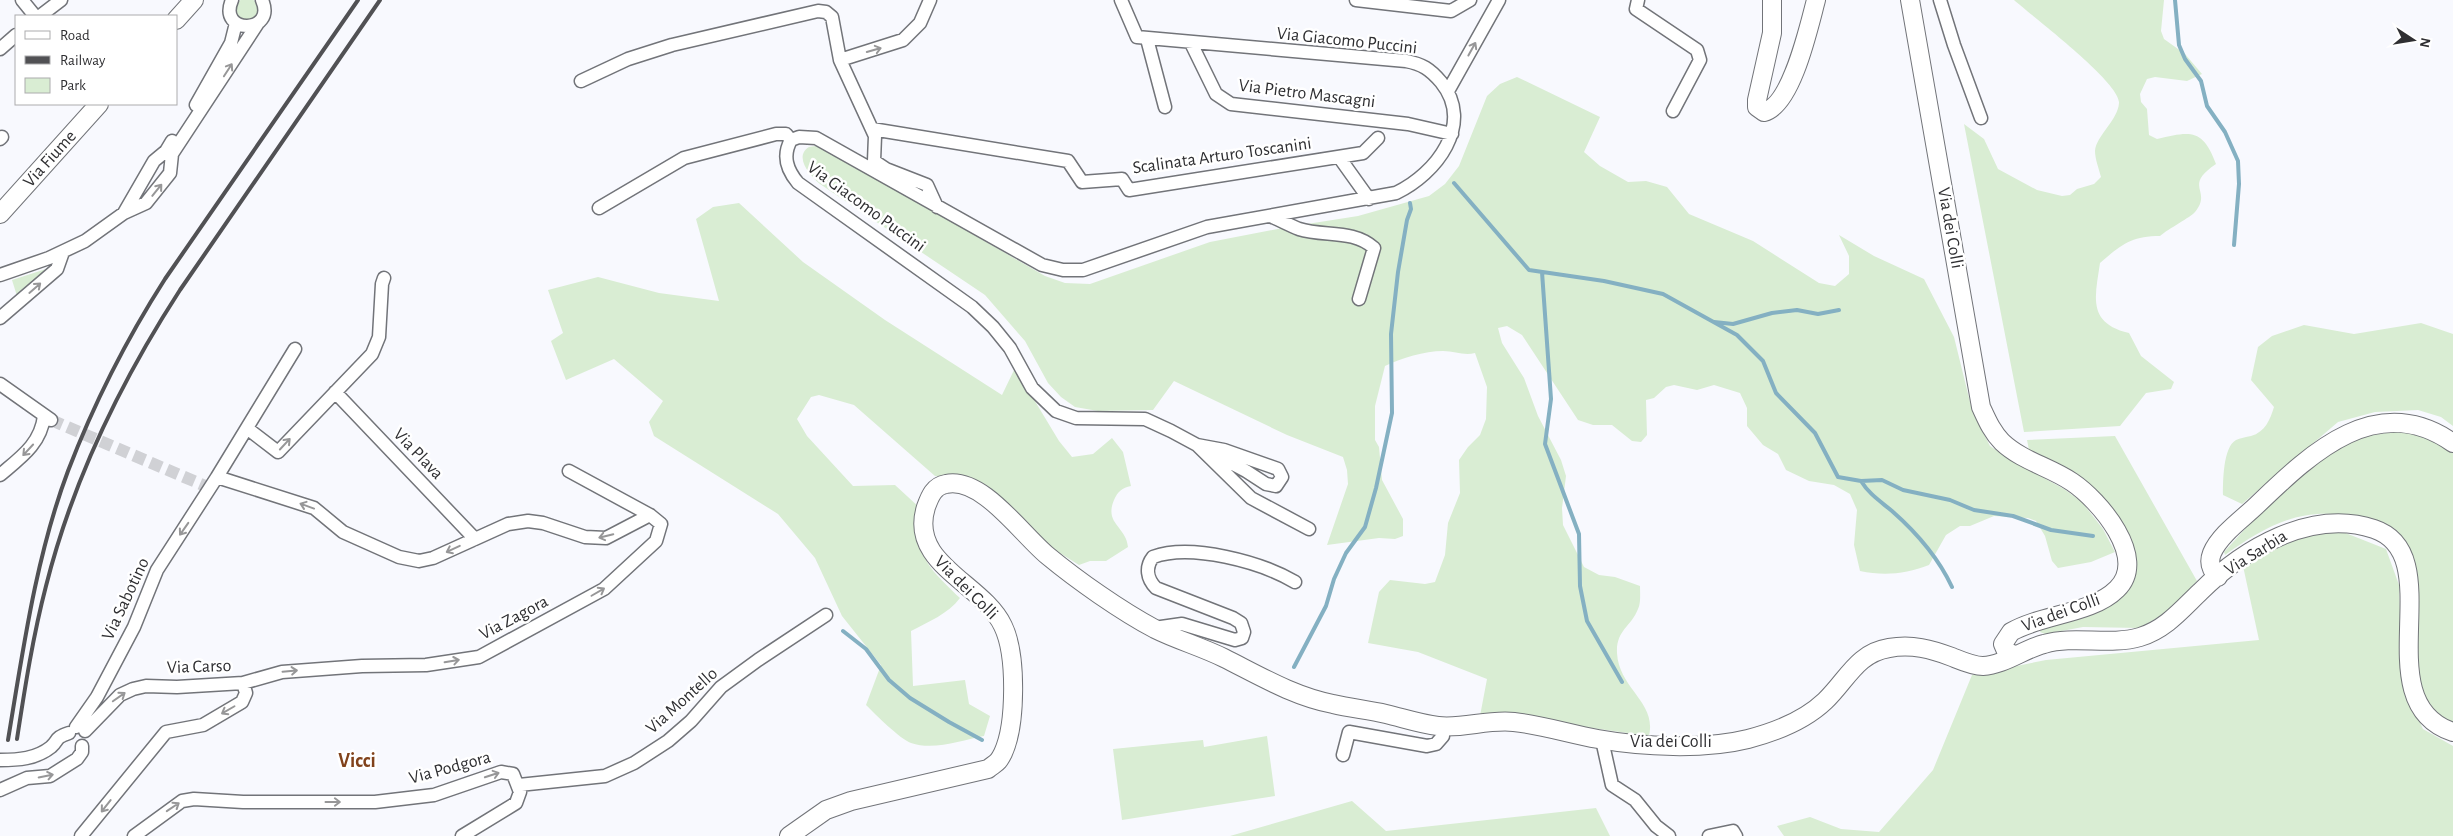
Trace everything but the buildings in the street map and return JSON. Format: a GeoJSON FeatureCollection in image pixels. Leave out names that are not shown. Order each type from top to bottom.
{"type":"FeatureCollection","features":[{"type":"Feature","properties":{"kind":"street"},"geometry":{"type":"LineString","coordinates":[[22,0],[34,15]]}},
{"type":"Feature","properties":{"kind":"street"},"geometry":{"type":"LineString","coordinates":[[41,15],[61,0]]}},
{"type":"Feature","properties":{"kind":"street"},"geometry":{"type":"LineString","coordinates":[[178,18],[194,0]]}},
{"type":"Feature","properties":{"kind":"street"},"geometry":{"type":"LineString","coordinates":[[232,0],[230,13],[236,23],[247,27],[258,23]]}},
{"type":"Feature","properties":{"kind":"street"},"geometry":{"type":"LineString","coordinates":[[0,275],[63,252],[85,241],[124,213],[146,203],[156,193],[170,173],[172,154],[264,13],[262,0]]}},
{"type":"Feature","properties":{"kind":"street"},"geometry":{"type":"LineString","coordinates":[[840,60],[892,44],[907,37],[920,23],[930,0]]}},
{"type":"Feature","properties":{"kind":"street"},"geometry":{"type":"LineString","coordinates":[[1121,0],[1137,37],[1147,39],[1165,107]]}},
{"type":"Feature","properties":{"kind":"street"},"geometry":{"type":"LineString","coordinates":[[1356,0],[1451,11],[1470,0]]}},
{"type":"Feature","properties":{"kind":"street"},"geometry":{"type":"LineString","coordinates":[[1448,91],[1499,0]]}},
{"type":"Feature","properties":{"kind":"street"},"geometry":{"type":"LineString","coordinates":[[1638,0],[1636,9],[1698,50],[1700,60],[1673,111]]}},
{"type":"Feature","properties":{"kind":"street"},"geometry":{"type":"LineString","coordinates":[[1772,0],[1772,33],[1757,100],[1757,107],[1764,112],[1776,106],[1786,89],[1807,35],[1816,0]]}},
{"type":"Feature","properties":{"kind":"street","name":"Via dei Colli"},"geometry":{"type":"LineString","coordinates":[[1910,0],[1981,407],[1992,430],[2003,443],[2038,465],[2071,481],[2086,493],[2113,525],[2128,558],[2128,572],[2118,588],[2103,599],[2011,632],[2003,644],[2006,651],[2014,655]]}},
{"type":"Feature","properties":{"kind":"street"},"geometry":{"type":"LineString","coordinates":[[1940,0],[1954,45],[1981,118]]}},
{"type":"Feature","properties":{"kind":"street"},"geometry":{"type":"LineString","coordinates":[[581,80],[628,59],[672,45],[818,11],[829,14],[832,17],[840,60],[875,136],[874,161],[886,169],[928,185],[937,207]]}},
{"type":"Feature","properties":{"kind":"street"},"geometry":{"type":"LineString","coordinates":[[124,213],[154,161],[162,155],[198,102],[231,44],[236,23]]}},
{"type":"Feature","properties":{"kind":"street"},"geometry":{"type":"LineString","coordinates":[[0,49],[15,37]]}},
{"type":"Feature","properties":{"kind":"street","name":"Via Giacomo Puccini"},"geometry":{"type":"LineString","coordinates":[[1147,39],[1418,64],[1433,72],[1448,91],[1453,108],[1452,134],[1442,155],[1415,181],[1396,193],[1207,227],[1091,268],[1072,271],[1042,265],[816,138],[799,137],[792,140],[787,150],[787,165],[798,183],[972,307],[993,327],[1010,348],[1032,388],[1056,411],[1076,418],[1145,419],[1246,470],[1270,486],[1276,486],[1282,477],[1278,469],[1224,450],[1197,445]]}},
{"type":"Feature","properties":{"kind":"street","name":"Via Pietro Mascagni"},"geometry":{"type":"LineString","coordinates":[[1191,43],[1216,94],[1231,104],[1408,124],[1452,134]]}},
{"type":"Feature","properties":{"kind":"street","name":"Via Fiume"},"geometry":{"type":"LineString","coordinates":[[0,214],[99,105]]}},
{"type":"Feature","properties":{"kind":"street","name":"Scalinata Arturo Toscanini"},"geometry":{"type":"LineString","coordinates":[[872,129],[1068,161],[1082,182],[1122,179],[1130,190],[1363,154],[1378,138]]}},
{"type":"Feature","properties":{"kind":"street"},"geometry":{"type":"LineString","coordinates":[[598,208],[684,158],[776,134],[786,134],[792,140]]}},
{"type":"Feature","properties":{"kind":"street"},"geometry":{"type":"LineString","coordinates":[[162,155],[171,164]]}},
{"type":"Feature","properties":{"kind":"street"},"geometry":{"type":"LineString","coordinates":[[1340,157],[1369,199]]}},
{"type":"Feature","properties":{"kind":"street"},"geometry":{"type":"LineString","coordinates":[[1270,216],[1300,229],[1344,235],[1366,241],[1374,248],[1359,299]]}},
{"type":"Feature","properties":{"kind":"street"},"geometry":{"type":"LineString","coordinates":[[0,318],[57,269],[63,252]]}},
{"type":"Feature","properties":{"kind":"street"},"geometry":{"type":"LineString","coordinates":[[248,429],[278,452],[372,354],[376,346],[384,278]]}},
{"type":"Feature","properties":{"kind":"street","name":"Via Sabotino"},"geometry":{"type":"LineString","coordinates":[[76,736],[134,626],[157,570],[248,429],[295,349]]}},
{"type":"Feature","properties":{"kind":"street"},"geometry":{"type":"LineString","coordinates":[[0,384],[47,418],[31,449],[0,476]]}},
{"type":"Feature","properties":{"kind":"street","name":"Via Plava"},"geometry":{"type":"LineString","coordinates":[[335,392],[475,539]]}},
{"type":"Feature","properties":{"kind":"street"},"geometry":{"type":"LineString","coordinates":[[2218,577],[2211,569],[2210,561],[2218,543],[2264,498],[2319,452],[2346,433],[2374,425],[2413,424],[2432,431],[2453,443]]}},
{"type":"Feature","properties":{"kind":"street","name":"Via Giacomo Puccini"},"geometry":{"type":"LineString","coordinates":[[1197,445],[1251,498],[1309,529]]}},
{"type":"Feature","properties":{"kind":"street"},"geometry":{"type":"LineString","coordinates":[[569,471],[650,515]]}},
{"type":"Feature","properties":{"kind":"street"},"geometry":{"type":"LineString","coordinates":[[214,483],[314,508],[343,532],[399,557],[419,561],[433,558],[508,524],[528,521],[543,523],[585,537],[606,538],[650,515]]}},
{"type":"Feature","properties":{"kind":"street","name":"Via dei Colli"},"geometry":{"type":"LineString","coordinates":[[789,836],[826,810],[852,801],[988,769],[997,762],[1004,751],[1009,727],[1014,669],[1007,638],[1003,626],[996,615],[932,555],[924,536],[923,524],[927,503],[932,492],[938,486],[958,484],[980,491],[1045,554],[1089,587],[1154,628],[1218,654],[1306,698],[1442,727],[1508,722],[1602,740],[1688,746],[1747,739],[1797,720],[1822,704],[1857,662],[1865,656],[1895,646],[1923,647],[1983,666],[2014,655]]}},
{"type":"Feature","properties":{"kind":"street","name":"Via Zagora"},"geometry":{"type":"LineString","coordinates":[[243,682],[282,672],[362,666],[426,666],[479,656],[604,589],[656,541],[661,524],[650,515]]}},
{"type":"Feature","properties":{"kind":"street","name":"Via Sarbia"},"geometry":{"type":"LineString","coordinates":[[2014,655],[2047,643],[2140,637],[2174,618],[2199,592],[2259,547],[2297,529],[2341,524],[2374,529],[2385,534],[2395,543],[2404,559],[2408,576],[2410,678],[2413,694],[2428,718],[2442,729],[2453,732]]}},
{"type":"Feature","properties":{"kind":"street"},"geometry":{"type":"LineString","coordinates":[[1154,628],[1182,624],[1235,640],[1242,638],[1244,632],[1241,623],[1233,618],[1156,588],[1150,581],[1148,572],[1149,562],[1158,555],[1188,554],[1225,557],[1270,569],[1294,582]]}},
{"type":"Feature","properties":{"kind":"street","name":"Via Montello"},"geometry":{"type":"LineString","coordinates":[[519,785],[605,776],[634,763],[668,741],[691,722],[721,687],[826,615]]}},
{"type":"Feature","properties":{"kind":"street","name":"Via Carso"},"geometry":{"type":"LineString","coordinates":[[76,736],[120,694],[133,689],[146,686],[177,687],[243,682],[246,693],[242,702],[203,725],[166,732],[80,836]]}},
{"type":"Feature","properties":{"kind":"street"},"geometry":{"type":"LineString","coordinates":[[1343,755],[1349,732],[1427,746],[1436,744],[1443,736],[1442,727]]}},
{"type":"Feature","properties":{"kind":"street"},"geometry":{"type":"LineString","coordinates":[[0,760],[37,757],[53,746],[59,736],[76,736],[82,752],[77,759],[50,776],[27,778],[0,790]]}},
{"type":"Feature","properties":{"kind":"street"},"geometry":{"type":"LineString","coordinates":[[1602,740],[1612,784],[1635,800],[1656,826],[1669,836]]}},
{"type":"Feature","properties":{"kind":"street","name":"Via Podgora"},"geometry":{"type":"LineString","coordinates":[[134,836],[182,800],[374,802],[434,795],[501,772],[513,774],[519,785]]}},
{"type":"Feature","properties":{"kind":"street"},"geometry":{"type":"LineString","coordinates":[[462,836],[516,803],[520,792],[519,785]]}},
{"type":"Feature","properties":{"kind":"street"},"geometry":{"type":"LineString","coordinates":[[1709,836],[1733,830],[1736,836]]}},
{"type":"Feature","properties":{"kind":"green space"},"geometry":{"type":"Polygon","coordinates":[[[251,-1],[258,9],[255,17],[247,20],[239,17],[236,9],[239,1],[251,-1]]]}},
{"type":"Feature","properties":{"kind":"green space"},"geometry":{"type":"Polygon","coordinates":[[[2014,0],[2164,0],[2161,31],[2164,39],[2185,54],[2202,74],[2187,81],[2155,77],[2147,79],[2140,94],[2141,102],[2147,109],[2149,135],[2157,139],[2178,134],[2194,135],[2206,144],[2211,152],[2216,164],[2206,172],[2199,183],[2200,205],[2193,214],[2160,236],[2150,236],[2127,243],[2100,263],[2096,297],[2100,315],[2106,323],[2115,329],[2129,333],[2141,356],[2174,382],[2171,389],[2146,393],[2120,426],[2024,432],[1964,124],[1984,139],[1998,169],[2037,190],[2062,196],[2070,195],[2077,189],[2094,184],[2101,177],[2095,151],[2096,145],[2115,116],[2119,103],[2116,93],[2091,66],[2056,34],[2014,0]]]}},
{"type":"Feature","properties":{"kind":"green space"},"geometry":{"type":"Polygon","coordinates":[[[1517,77],[1600,117],[1584,152],[1600,166],[1628,182],[1646,181],[1667,187],[1689,214],[1753,241],[1819,283],[1835,286],[1849,274],[1849,256],[1839,235],[1874,256],[1924,279],[1954,337],[1972,410],[1990,446],[2064,489],[2082,502],[2103,529],[2115,552],[2091,562],[2058,568],[2052,561],[2045,536],[2036,521],[2028,518],[1994,516],[1970,526],[1960,526],[1946,535],[1929,565],[1895,573],[1860,571],[1854,545],[1857,510],[1850,494],[1834,485],[1809,481],[1786,470],[1778,454],[1763,445],[1747,426],[1747,408],[1740,393],[1714,385],[1697,390],[1674,385],[1666,387],[1654,398],[1646,400],[1647,435],[1641,442],[1632,441],[1612,425],[1593,425],[1578,420],[1522,335],[1507,326],[1498,328],[1502,343],[1524,378],[1538,416],[1561,460],[1566,476],[1562,508],[1563,525],[1584,567],[1599,575],[1615,577],[1640,586],[1639,607],[1621,634],[1617,645],[1617,653],[1619,666],[1643,704],[1650,724],[1649,736],[1570,725],[1480,716],[1487,679],[1418,652],[1368,643],[1379,592],[1390,580],[1425,584],[1435,582],[1445,555],[1448,523],[1460,493],[1459,460],[1480,435],[1486,419],[1487,387],[1475,353],[1428,352],[1385,366],[1375,406],[1375,440],[1379,447],[1382,480],[1403,519],[1403,536],[1395,539],[1379,538],[1327,545],[1348,484],[1347,470],[1343,457],[1287,435],[1174,381],[1153,410],[1098,411],[1075,407],[1061,397],[1048,383],[1025,341],[985,295],[820,184],[808,171],[803,161],[805,151],[809,147],[815,146],[829,151],[1045,276],[1065,283],[1090,284],[1210,242],[1358,216],[1429,196],[1445,184],[1459,166],[1487,96],[1500,84],[1517,77]]]}},
{"type":"Feature","properties":{"kind":"green space"},"geometry":{"type":"Polygon","coordinates":[[[739,203],[803,262],[885,320],[1002,395],[1015,368],[1059,441],[1072,457],[1093,454],[1112,438],[1123,452],[1131,486],[1117,494],[1112,508],[1112,515],[1124,534],[1128,547],[1106,561],[1090,561],[1079,565],[1052,548],[991,489],[953,478],[935,476],[854,405],[819,395],[811,397],[797,419],[807,436],[853,486],[895,485],[920,508],[921,539],[926,559],[938,576],[960,598],[944,613],[911,631],[913,686],[965,680],[969,704],[990,716],[984,736],[929,746],[906,741],[894,732],[866,705],[881,665],[842,616],[815,558],[778,514],[654,436],[649,422],[663,401],[614,359],[566,380],[551,341],[563,333],[548,290],[598,277],[659,293],[719,301],[696,219],[713,207],[739,203]]]}},
{"type":"Feature","properties":{"kind":"green space"},"geometry":{"type":"Polygon","coordinates":[[[46,269],[44,273],[17,296],[12,280],[46,269]]]}},
{"type":"Feature","properties":{"kind":"green space"},"geometry":{"type":"Polygon","coordinates":[[[2421,323],[2453,334],[2453,426],[2441,417],[2418,410],[2375,412],[2338,422],[2242,504],[2223,495],[2228,450],[2236,440],[2260,432],[2269,421],[2274,407],[2251,380],[2258,347],[2272,336],[2304,325],[2354,334],[2421,323]]]}},
{"type":"Feature","properties":{"kind":"green space"},"geometry":{"type":"Polygon","coordinates":[[[2405,430],[2427,437],[2453,452],[2453,723],[2434,710],[2423,694],[2419,673],[2416,586],[2413,564],[2405,545],[2392,530],[2370,519],[2332,514],[2315,514],[2284,521],[2255,535],[2225,555],[2224,552],[2266,506],[2334,450],[2360,437],[2405,430]]]}},
{"type":"Feature","properties":{"kind":"green space"},"geometry":{"type":"Polygon","coordinates":[[[2115,436],[2197,581],[2170,610],[2140,628],[2083,627],[2045,634],[2040,632],[2042,627],[2080,618],[2114,603],[2127,592],[2135,578],[2136,560],[2126,530],[2106,502],[2081,479],[2029,450],[2027,440],[2115,436]]]}},
{"type":"Feature","properties":{"kind":"green space"},"geometry":{"type":"Polygon","coordinates":[[[2338,530],[2386,549],[2399,585],[2403,687],[2423,729],[2453,746],[2453,836],[1784,836],[1777,826],[1810,817],[1841,829],[1879,832],[1933,770],[1972,675],[2046,660],[2259,640],[2243,566],[2282,541],[2338,530]]]}},
{"type":"Feature","properties":{"kind":"green space"},"geometry":{"type":"Polygon","coordinates":[[[1267,736],[1275,796],[1122,820],[1113,749],[1203,740],[1204,747],[1267,736]]]}},
{"type":"Feature","properties":{"kind":"green space"},"geometry":{"type":"Polygon","coordinates":[[[1352,801],[1386,831],[1596,808],[1610,836],[1230,836],[1352,801]]]}},
{"type":"Feature","properties":{"kind":"waterway"},"geometry":{"type":"LineString","coordinates":[[2175,0],[2179,45],[2185,59],[2201,81],[2207,106],[2225,132],[2238,161],[2239,184],[2234,245]]}},
{"type":"Feature","properties":{"kind":"waterway"},"geometry":{"type":"LineString","coordinates":[[1454,183],[1529,270],[1604,281],[1663,294],[1737,335],[1763,361],[1776,393],[1815,433],[1838,477],[1861,481],[1882,480],[1903,490],[1950,500],[1974,510],[2013,516],[2051,530],[2093,536]]}},
{"type":"Feature","properties":{"kind":"waterway"},"geometry":{"type":"LineString","coordinates":[[1294,667],[1326,606],[1334,579],[1346,553],[1365,527],[1376,488],[1392,413],[1391,334],[1398,272],[1407,220],[1411,209],[1410,203]]}},
{"type":"Feature","properties":{"kind":"waterway"},"geometry":{"type":"LineString","coordinates":[[1542,272],[1551,399],[1545,444],[1579,534],[1580,586],[1587,621],[1622,682]]}},
{"type":"Feature","properties":{"kind":"waterway"},"geometry":{"type":"LineString","coordinates":[[1714,322],[1733,324],[1772,313],[1797,310],[1818,314],[1839,310]]}},
{"type":"Feature","properties":{"kind":"waterway"},"geometry":{"type":"LineString","coordinates":[[1861,481],[1871,494],[1901,519],[1918,537],[1940,566],[1952,587]]}},
{"type":"Feature","properties":{"kind":"waterway"},"geometry":{"type":"LineString","coordinates":[[843,631],[866,649],[889,680],[910,698],[982,740]]}},
{"type":"Feature","properties":{"kind":"tunnel"},"geometry":{"type":"LineString","coordinates":[[51,420],[210,488]]}},
{"type":"Feature","properties":{"kind":"railway"},"geometry":{"type":"LineString","coordinates":[[8,740],[19,672],[47,536],[68,471],[100,396],[137,325],[165,279],[358,0]]}},
{"type":"Feature","properties":{"kind":"railway"},"geometry":{"type":"LineString","coordinates":[[17,739],[37,624],[57,546],[85,469],[119,395],[158,324],[180,290],[380,0]]}},
{"type":"Feature","properties":{"kind":"district","name":"Vicci"},"geometry":{"type":"Point","coordinates":[357,761]}}]}
